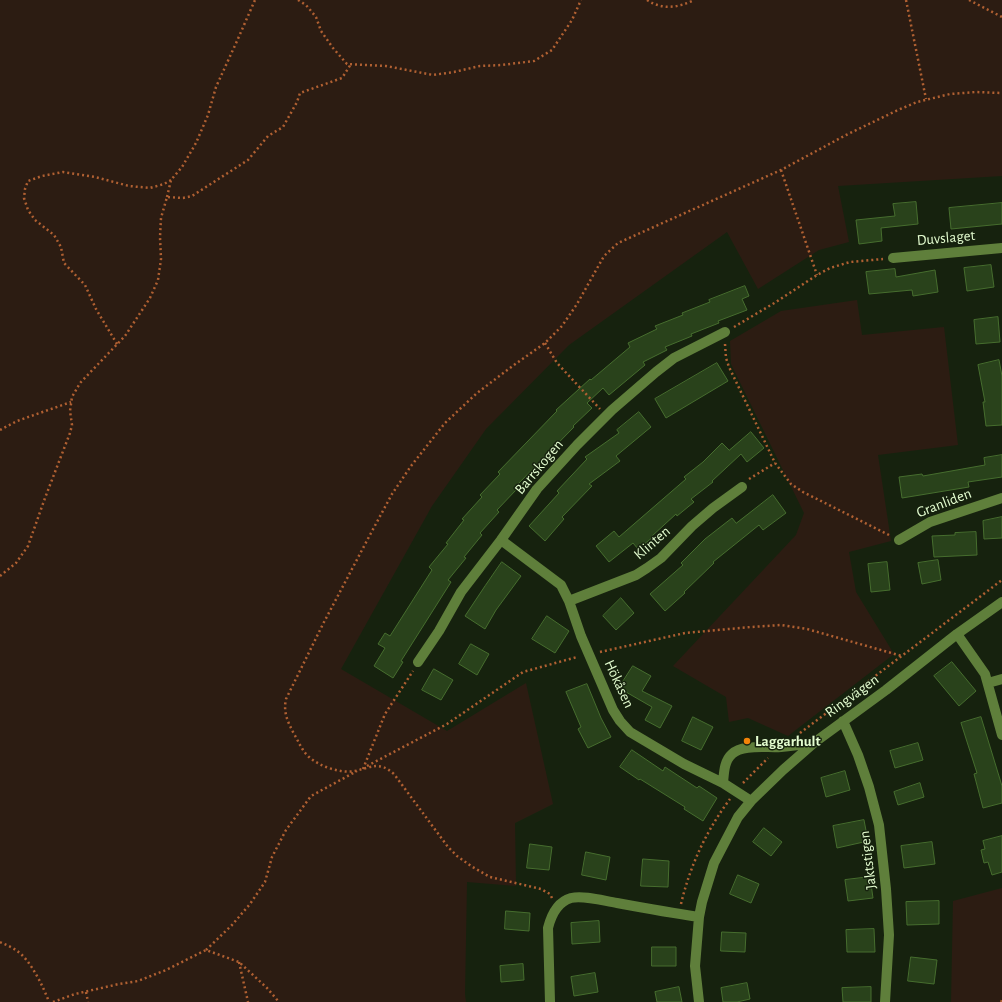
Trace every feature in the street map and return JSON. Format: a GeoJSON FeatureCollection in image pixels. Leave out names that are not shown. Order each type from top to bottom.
{"type":"FeatureCollection","features":[{"type":"Feature","properties":{"kind":"street","name":"Duvslaget"},"geometry":{"type":"LineString","coordinates":[[894,258],[1002,248]]}},
{"type":"Feature","properties":{"kind":"street","name":"Barrskogen"},"geometry":{"type":"LineString","coordinates":[[418,662],[439,631],[461,592],[501,540],[537,489],[577,445],[606,416],[674,358],[725,332]]}},
{"type":"Feature","properties":{"kind":"street","name":"Klinten"},"geometry":{"type":"LineString","coordinates":[[569,601],[636,575],[647,568],[661,558],[692,526],[713,508],[742,487]]}},
{"type":"Feature","properties":{"kind":"street","name":"Granliden"},"geometry":{"type":"LineString","coordinates":[[898,540],[930,522],[1002,498]]}},
{"type":"Feature","properties":{"kind":"street","name":"Hökåsen"},"geometry":{"type":"LineString","coordinates":[[501,540],[561,586],[569,601],[581,636],[612,710],[630,732],[684,764],[723,783],[751,801]]}},
{"type":"Feature","properties":{"kind":"street","name":"Ringvägen"},"geometry":{"type":"LineString","coordinates":[[699,1002],[695,966],[699,917],[714,863],[738,816],[783,770],[815,742],[886,690],[957,634],[1002,602]]}},
{"type":"Feature","properties":{"kind":"street"},"geometry":{"type":"LineString","coordinates":[[957,634],[985,674],[1002,734]]}},
{"type":"Feature","properties":{"kind":"street"},"geometry":{"type":"LineString","coordinates":[[988,683],[1002,679]]}},
{"type":"Feature","properties":{"kind":"street","name":"Jaktstigen"},"geometry":{"type":"LineString","coordinates":[[843,721],[860,761],[879,825],[889,935],[885,1002]]}},
{"type":"Feature","properties":{"kind":"street"},"geometry":{"type":"LineString","coordinates":[[723,783],[726,763],[731,754],[738,749],[748,747],[781,747],[815,742]]}},
{"type":"Feature","properties":{"kind":"street"},"geometry":{"type":"LineString","coordinates":[[550,1002],[548,928],[551,918],[558,906],[570,898],[596,899],[699,917]]}},
{"type":"Feature","properties":{"kind":"path"},"geometry":{"type":"LineString","coordinates":[[117,344],[96,309],[85,286],[64,263],[60,247],[54,236],[35,220],[28,210],[24,198],[28,181],[42,176],[63,172],[95,177],[129,186],[150,188],[164,184],[171,180],[182,167],[196,144],[208,115],[216,87],[238,41],[254,0]]}},
{"type":"Feature","properties":{"kind":"path"},"geometry":{"type":"LineString","coordinates":[[298,0],[306,5],[316,17],[320,31],[347,64],[386,66],[434,75],[480,66],[502,65],[534,60],[552,50],[572,20],[581,0]]}},
{"type":"Feature","properties":{"kind":"path"},"geometry":{"type":"LineString","coordinates":[[647,0],[654,5],[668,8],[687,4],[694,0]]}},
{"type":"Feature","properties":{"kind":"path"},"geometry":{"type":"LineString","coordinates":[[906,0],[926,99]]}},
{"type":"Feature","properties":{"kind":"path"},"geometry":{"type":"LineString","coordinates":[[969,0],[1002,17]]}},
{"type":"Feature","properties":{"kind":"path"},"geometry":{"type":"LineString","coordinates":[[167,197],[183,198],[192,196],[248,160],[268,136],[283,127],[297,102],[300,93],[342,78],[351,64]]}},
{"type":"Feature","properties":{"kind":"path"},"geometry":{"type":"LineString","coordinates":[[781,170],[817,275]]}},
{"type":"Feature","properties":{"kind":"path"},"geometry":{"type":"LineString","coordinates":[[0,576],[16,562],[28,546],[70,434],[72,425],[70,411],[72,397],[80,383],[125,336],[150,298],[158,280],[161,259],[161,218],[171,180]]}},
{"type":"Feature","properties":{"kind":"path"},"geometry":{"type":"LineString","coordinates":[[894,258],[841,264],[817,275],[771,306],[725,332],[726,358],[729,367],[776,463],[791,484],[803,492],[898,540]]}},
{"type":"Feature","properties":{"kind":"path"},"geometry":{"type":"LineString","coordinates":[[545,343],[557,363],[606,416]]}},
{"type":"Feature","properties":{"kind":"path"},"geometry":{"type":"LineString","coordinates":[[0,430],[17,421],[72,402]]}},
{"type":"Feature","properties":{"kind":"path"},"geometry":{"type":"LineString","coordinates":[[742,487],[754,475],[776,463]]}},
{"type":"Feature","properties":{"kind":"path"},"geometry":{"type":"LineString","coordinates":[[53,1002],[86,992],[138,981],[166,970],[206,950],[232,925],[250,904],[265,882],[272,857],[286,830],[312,796],[447,724],[523,672],[589,654],[685,633],[752,627],[782,626],[807,629],[902,656]]}},
{"type":"Feature","properties":{"kind":"path"},"geometry":{"type":"LineString","coordinates":[[363,768],[385,714],[418,662]]}},
{"type":"Feature","properties":{"kind":"path"},"geometry":{"type":"LineString","coordinates":[[0,942],[19,951],[43,984],[49,1002]]}},
{"type":"Feature","properties":{"kind":"path"},"geometry":{"type":"LineString","coordinates":[[206,950],[239,962],[267,988],[279,1002]]}},
{"type":"Feature","properties":{"kind":"path"},"geometry":{"type":"LineString","coordinates":[[239,962],[248,1002]]}},
{"type":"Feature","properties":{"kind":"path"},"geometry":{"type":"LineString","coordinates":[[86,992],[88,1002]]}},
{"type":"Feature","properties":{"kind":"shaded area"},"geometry":{"type":"Polygon","coordinates":[[[0,0],[1002,0],[1002,176],[838,186],[849,242],[819,250],[758,289],[727,232],[569,345],[486,429],[432,506],[341,669],[447,731],[526,683],[553,804],[515,823],[516,886],[467,882],[466,1002],[0,1002],[0,0]]]}},
{"type":"Feature","properties":{"kind":"shaded area"},"geometry":{"type":"Polygon","coordinates":[[[857,300],[862,335],[944,327],[958,445],[878,455],[891,541],[849,552],[856,592],[894,654],[788,736],[748,718],[729,722],[726,697],[673,666],[796,535],[804,513],[731,364],[730,341],[781,311],[857,300]]]}},
{"type":"Feature","properties":{"kind":"shaded area"},"geometry":{"type":"Polygon","coordinates":[[[1002,888],[1002,1002],[951,1002],[953,901],[1002,888]]]}},
{"type":"Feature","properties":{"kind":"building"},"geometry":{"type":"Polygon","coordinates":[[[916,202],[918,224],[881,228],[882,241],[859,244],[856,220],[895,216],[893,204],[916,202]]]}},
{"type":"Feature","properties":{"kind":"building"},"geometry":{"type":"Polygon","coordinates":[[[1002,203],[1002,224],[951,229],[949,208],[1002,203]]]}},
{"type":"Feature","properties":{"kind":"building"},"geometry":{"type":"Polygon","coordinates":[[[991,265],[994,287],[967,291],[964,268],[991,265]]]}},
{"type":"Feature","properties":{"kind":"building"},"geometry":{"type":"Polygon","coordinates":[[[895,269],[896,277],[935,270],[938,292],[913,296],[912,290],[869,294],[866,272],[895,269]]]}},
{"type":"Feature","properties":{"kind":"building"},"geometry":{"type":"Polygon","coordinates":[[[745,286],[749,296],[742,299],[747,310],[718,321],[719,323],[691,334],[692,336],[665,347],[667,350],[643,362],[645,365],[609,395],[603,388],[587,403],[592,408],[514,488],[516,490],[497,510],[499,512],[480,533],[482,535],[448,580],[451,582],[401,661],[403,662],[393,678],[374,666],[385,648],[378,644],[385,633],[390,636],[432,570],[429,567],[448,544],[446,543],[464,520],[462,519],[482,497],[480,495],[500,474],[498,472],[557,411],[556,410],[590,379],[591,380],[630,347],[628,343],[657,329],[655,326],[710,302],[709,300],[745,286]]]}},
{"type":"Feature","properties":{"kind":"building"},"geometry":{"type":"Polygon","coordinates":[[[998,317],[1000,342],[976,344],[974,320],[998,317]]]}},
{"type":"Feature","properties":{"kind":"building"},"geometry":{"type":"Polygon","coordinates":[[[999,360],[1002,376],[1002,425],[986,426],[983,402],[985,402],[978,365],[999,360]]]}},
{"type":"Feature","properties":{"kind":"building"},"geometry":{"type":"Polygon","coordinates":[[[717,363],[728,381],[666,418],[655,399],[717,363]]]}},
{"type":"Feature","properties":{"kind":"building"},"geometry":{"type":"Polygon","coordinates":[[[639,412],[651,427],[616,456],[620,461],[589,484],[592,486],[562,517],[564,519],[545,541],[529,526],[559,493],[557,491],[587,459],[585,457],[619,433],[617,430],[639,412]]]}},
{"type":"Feature","properties":{"kind":"building"},"geometry":{"type":"Polygon","coordinates":[[[751,432],[764,448],[747,462],[741,454],[712,481],[713,482],[691,499],[694,502],[677,516],[676,514],[652,536],[653,537],[638,549],[633,543],[609,562],[596,546],[614,531],[619,537],[686,479],[684,477],[703,462],[722,443],[729,450],[751,432]]]}},
{"type":"Feature","properties":{"kind":"building"},"geometry":{"type":"Polygon","coordinates":[[[1002,455],[1002,477],[968,482],[969,487],[902,498],[899,477],[922,474],[923,476],[985,465],[984,458],[1002,455]]]}},
{"type":"Feature","properties":{"kind":"building"},"geometry":{"type":"Polygon","coordinates":[[[773,495],[786,513],[763,530],[759,525],[713,562],[714,563],[684,592],[685,593],[665,611],[650,594],[683,565],[681,563],[705,539],[732,518],[736,523],[773,495]]]}},
{"type":"Feature","properties":{"kind":"building"},"geometry":{"type":"Polygon","coordinates":[[[1002,517],[1002,538],[984,539],[983,521],[1002,517]]]}},
{"type":"Feature","properties":{"kind":"building"},"geometry":{"type":"Polygon","coordinates":[[[976,532],[977,555],[934,557],[932,536],[976,532]]]}},
{"type":"Feature","properties":{"kind":"building"},"geometry":{"type":"Polygon","coordinates":[[[938,560],[941,580],[922,584],[918,563],[938,560]]]}},
{"type":"Feature","properties":{"kind":"building"},"geometry":{"type":"Polygon","coordinates":[[[502,562],[521,576],[496,610],[485,629],[465,616],[502,562]]]}},
{"type":"Feature","properties":{"kind":"building"},"geometry":{"type":"Polygon","coordinates":[[[887,562],[890,590],[871,592],[868,564],[887,562]]]}},
{"type":"Feature","properties":{"kind":"building"},"geometry":{"type":"Polygon","coordinates":[[[621,598],[634,613],[616,630],[603,616],[621,598]]]}},
{"type":"Feature","properties":{"kind":"building"},"geometry":{"type":"Polygon","coordinates":[[[547,616],[569,631],[555,653],[532,639],[547,616]]]}},
{"type":"Feature","properties":{"kind":"building"},"geometry":{"type":"Polygon","coordinates":[[[471,644],[489,654],[477,675],[459,664],[471,644]]]}},
{"type":"Feature","properties":{"kind":"building"},"geometry":{"type":"Polygon","coordinates":[[[952,662],[976,691],[959,706],[934,676],[952,662]]]}},
{"type":"Feature","properties":{"kind":"building"},"geometry":{"type":"Polygon","coordinates":[[[633,666],[651,676],[642,691],[672,706],[660,728],[645,720],[652,707],[619,688],[633,666]]]}},
{"type":"Feature","properties":{"kind":"building"},"geometry":{"type":"Polygon","coordinates":[[[434,669],[453,680],[441,700],[422,690],[434,669]]]}},
{"type":"Feature","properties":{"kind":"building"},"geometry":{"type":"Polygon","coordinates":[[[587,684],[601,718],[611,737],[588,748],[578,729],[581,727],[566,692],[587,684]]]}},
{"type":"Feature","properties":{"kind":"building"},"geometry":{"type":"Polygon","coordinates":[[[693,717],[713,727],[701,750],[682,741],[693,717]]]}},
{"type":"Feature","properties":{"kind":"building"},"geometry":{"type":"Polygon","coordinates":[[[981,717],[1002,786],[1002,803],[983,808],[974,774],[977,773],[961,723],[981,717]]]}},
{"type":"Feature","properties":{"kind":"building"},"geometry":{"type":"Polygon","coordinates":[[[918,743],[923,760],[895,768],[890,751],[918,743]]]}},
{"type":"Feature","properties":{"kind":"building"},"geometry":{"type":"Polygon","coordinates":[[[632,750],[663,771],[665,767],[697,788],[699,786],[717,798],[703,821],[684,809],[685,807],[620,767],[632,750]]]}},
{"type":"Feature","properties":{"kind":"building"},"geometry":{"type":"Polygon","coordinates":[[[845,771],[850,790],[826,797],[821,778],[845,771]]]}},
{"type":"Feature","properties":{"kind":"building"},"geometry":{"type":"Polygon","coordinates":[[[920,783],[924,797],[898,805],[894,792],[920,783]]]}},
{"type":"Feature","properties":{"kind":"building"},"geometry":{"type":"Polygon","coordinates":[[[864,820],[868,841],[837,848],[833,826],[864,820]]]}},
{"type":"Feature","properties":{"kind":"building"},"geometry":{"type":"Polygon","coordinates":[[[764,828],[782,842],[771,856],[753,842],[764,828]]]}},
{"type":"Feature","properties":{"kind":"building"},"geometry":{"type":"Polygon","coordinates":[[[1002,836],[1002,872],[992,875],[988,862],[984,863],[981,850],[985,849],[983,841],[1002,836]]]}},
{"type":"Feature","properties":{"kind":"building"},"geometry":{"type":"Polygon","coordinates":[[[932,842],[935,864],[904,868],[901,846],[932,842]]]}},
{"type":"Feature","properties":{"kind":"building"},"geometry":{"type":"Polygon","coordinates":[[[530,844],[552,847],[549,870],[527,868],[530,844]]]}},
{"type":"Feature","properties":{"kind":"building"},"geometry":{"type":"Polygon","coordinates":[[[586,852],[610,857],[606,880],[582,875],[586,852]]]}},
{"type":"Feature","properties":{"kind":"building"},"geometry":{"type":"Polygon","coordinates":[[[643,859],[669,861],[668,887],[641,886],[643,859]]]}},
{"type":"Feature","properties":{"kind":"building"},"geometry":{"type":"Polygon","coordinates":[[[738,875],[759,884],[751,903],[730,894],[738,875]]]}},
{"type":"Feature","properties":{"kind":"building"},"geometry":{"type":"Polygon","coordinates":[[[870,877],[873,898],[848,901],[845,880],[870,877]]]}},
{"type":"Feature","properties":{"kind":"building"},"geometry":{"type":"Polygon","coordinates":[[[939,901],[939,924],[907,925],[906,902],[939,901]]]}},
{"type":"Feature","properties":{"kind":"building"},"geometry":{"type":"Polygon","coordinates":[[[506,911],[530,913],[529,931],[505,929],[506,911]]]}},
{"type":"Feature","properties":{"kind":"building"},"geometry":{"type":"Polygon","coordinates":[[[599,921],[600,942],[572,944],[571,923],[599,921]]]}},
{"type":"Feature","properties":{"kind":"building"},"geometry":{"type":"Polygon","coordinates":[[[874,929],[875,952],[847,952],[846,930],[874,929]]]}},
{"type":"Feature","properties":{"kind":"building"},"geometry":{"type":"Polygon","coordinates":[[[722,932],[746,933],[745,952],[721,951],[722,932]]]}},
{"type":"Feature","properties":{"kind":"building"},"geometry":{"type":"Polygon","coordinates":[[[652,947],[676,947],[676,966],[652,966],[652,947]]]}},
{"type":"Feature","properties":{"kind":"building"},"geometry":{"type":"Polygon","coordinates":[[[911,957],[937,960],[934,984],[908,981],[911,957]]]}},
{"type":"Feature","properties":{"kind":"building"},"geometry":{"type":"Polygon","coordinates":[[[523,964],[524,980],[501,982],[500,966],[523,964]]]}},
{"type":"Feature","properties":{"kind":"building"},"geometry":{"type":"Polygon","coordinates":[[[595,973],[598,992],[574,996],[571,977],[595,973]]]}},
{"type":"Feature","properties":{"kind":"building"},"geometry":{"type":"Polygon","coordinates":[[[747,983],[750,999],[737,1002],[723,1002],[721,988],[747,983]]]}},
{"type":"Feature","properties":{"kind":"building"},"geometry":{"type":"Polygon","coordinates":[[[679,987],[682,1002],[657,1002],[655,992],[679,987]]]}},
{"type":"Feature","properties":{"kind":"building"},"geometry":{"type":"Polygon","coordinates":[[[871,987],[871,1002],[843,1002],[842,988],[871,987]]]}},
{"type":"Feature","properties":{"kind":"place","name":"Laggarhult"},"geometry":{"type":"Point","coordinates":[747,741]}}]}
